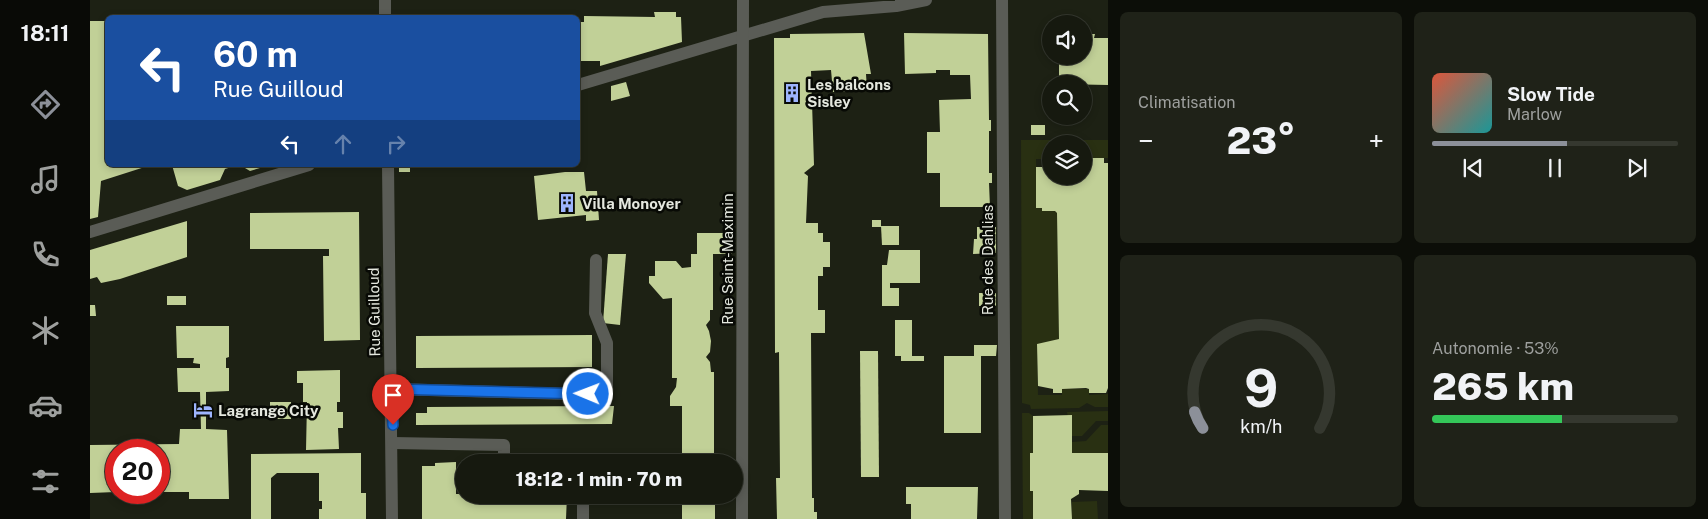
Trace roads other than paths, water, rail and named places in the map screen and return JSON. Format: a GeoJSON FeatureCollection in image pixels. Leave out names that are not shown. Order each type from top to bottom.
{"type":"FeatureCollection","features":[{"type":"Feature","properties":{"kind":"street"},"geometry":{"type":"LineString","coordinates":[[385,0],[385,15]]}},
{"type":"Feature","properties":{"kind":"street","name":"Rue Saint-Maximin"},"geometry":{"type":"LineString","coordinates":[[742,519],[743,0]]}},
{"type":"Feature","properties":{"kind":"street"},"geometry":{"type":"LineString","coordinates":[[580,84],[823,12],[896,6],[926,0]]}},
{"type":"Feature","properties":{"kind":"street","name":"Rue des Dahlias"},"geometry":{"type":"LineString","coordinates":[[1002,0],[1005,519]]}},
{"type":"Feature","properties":{"kind":"street"},"geometry":{"type":"LineString","coordinates":[[90,232],[302,167]]}},
{"type":"Feature","properties":{"kind":"street","name":"Rue Guilloud"},"geometry":{"type":"LineString","coordinates":[[388,167],[393,443],[392,519]]}},
{"type":"Feature","properties":{"kind":"street"},"geometry":{"type":"LineString","coordinates":[[392,389],[607,395],[607,343],[595,313],[596,260]]}},
{"type":"Feature","properties":{"kind":"street"},"geometry":{"type":"LineString","coordinates":[[393,443],[504,445],[504,454]]}},
{"type":"Feature","properties":{"kind":"street"},"geometry":{"type":"LineString","coordinates":[[583,504],[583,519]]}},
{"type":"Feature","properties":{"kind":"place","name":"Les balcons Sisley"},"geometry":{"type":"Point","coordinates":[792,93]}},
{"type":"Feature","properties":{"kind":"place","name":"Villa Monoyer"},"geometry":{"type":"Point","coordinates":[567,203]}},
{"type":"Feature","properties":{"kind":"place","name":"Lagrange City"},"geometry":{"type":"Point","coordinates":[203,410]}}]}
